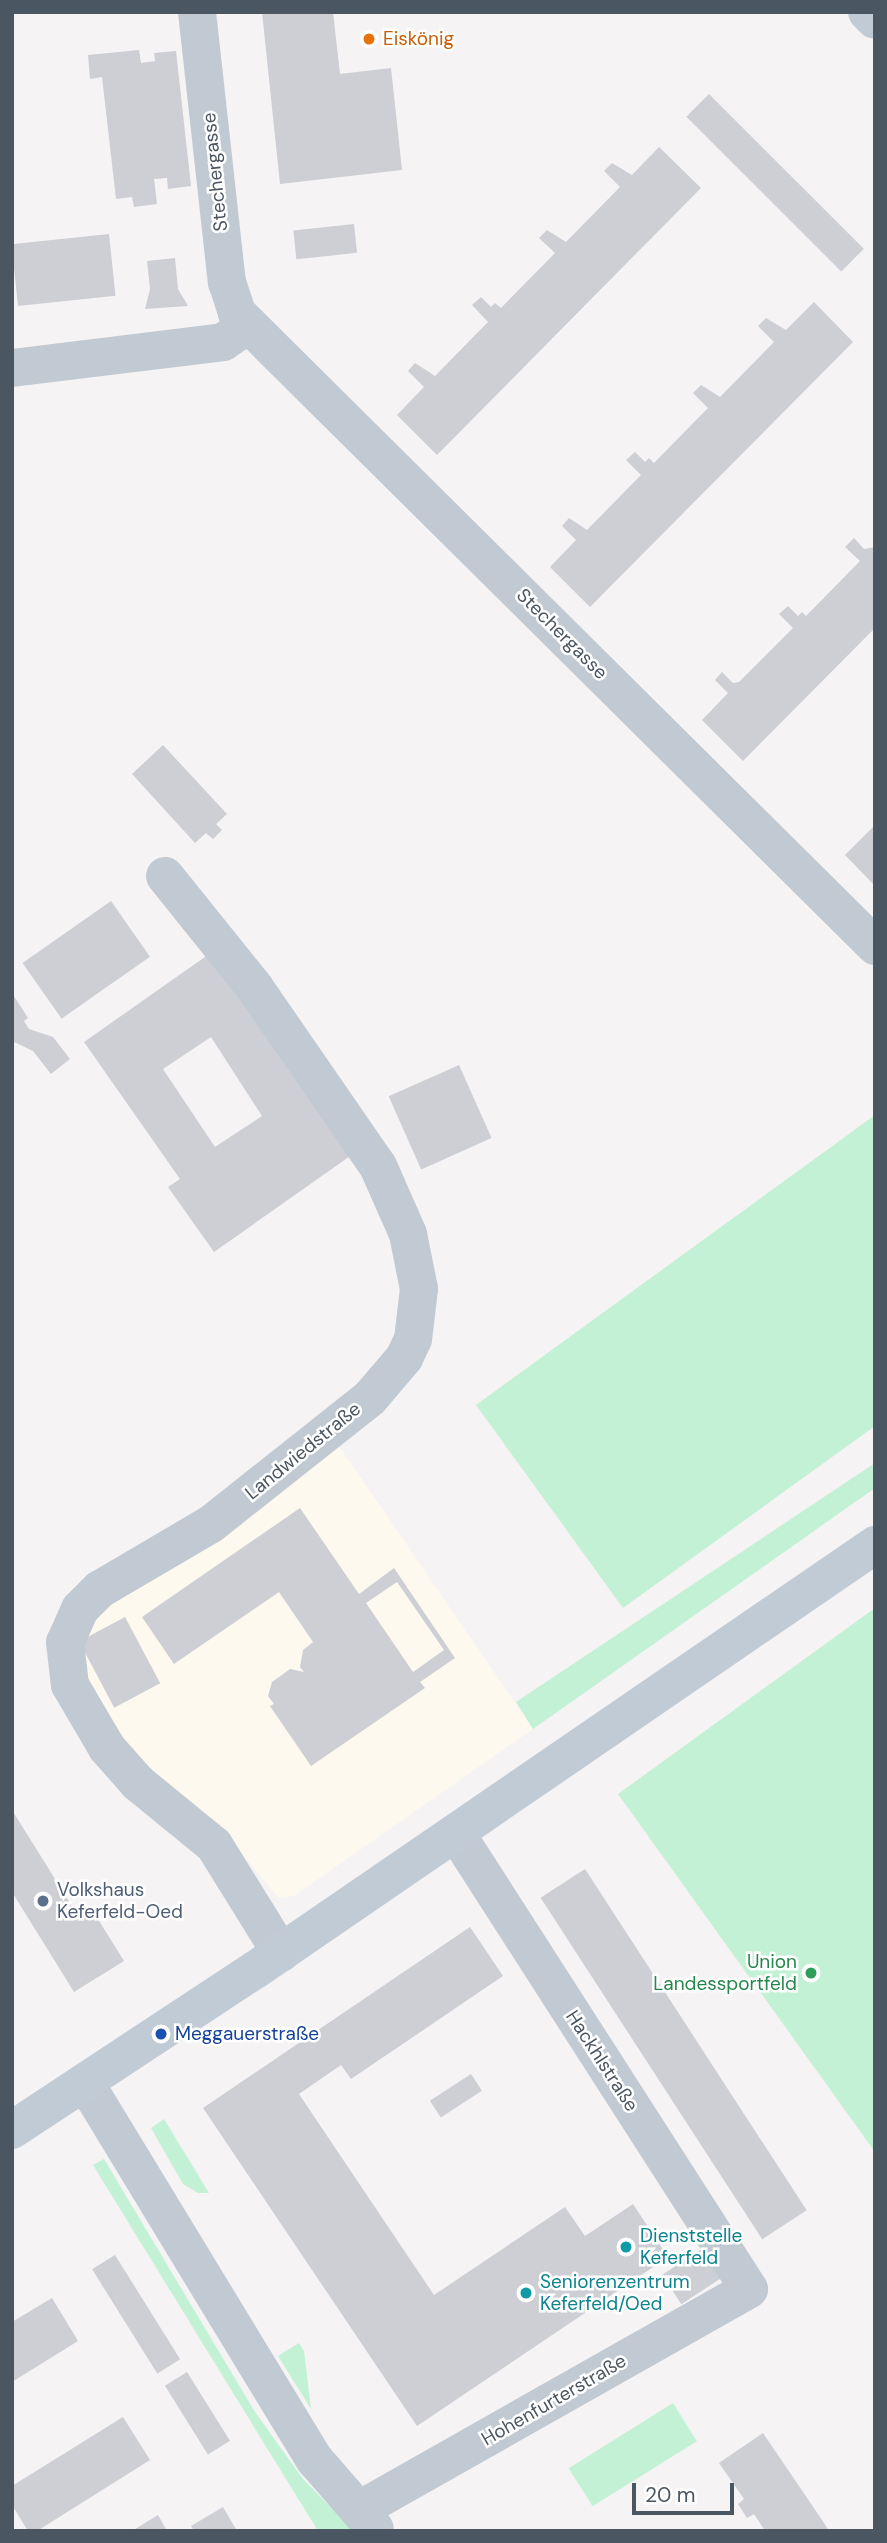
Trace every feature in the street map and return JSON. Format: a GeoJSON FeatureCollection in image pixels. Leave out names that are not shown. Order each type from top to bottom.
{"type":"FeatureCollection","features":[{"type":"Feature","properties":{"kind":"main road"},"geometry":{"type":"LineString","coordinates":[[867,12],[875,20]]}},
{"type":"Feature","properties":{"kind":"main road"},"geometry":{"type":"LineString","coordinates":[[12,2130],[86,2084],[281,1952],[875,1545]]}},
{"type":"Feature","properties":{"kind":"street","name":"Stechergasse"},"geometry":{"type":"LineString","coordinates":[[197,12],[227,282],[232,305],[248,325],[271,343],[875,946]]}},
{"type":"Feature","properties":{"kind":"street"},"geometry":{"type":"LineString","coordinates":[[12,368],[223,342],[248,325]]}},
{"type":"Feature","properties":{"kind":"street","name":"Landwiedstraße"},"geometry":{"type":"LineString","coordinates":[[165,876],[255,988],[378,1166],[408,1234],[419,1289],[413,1339],[404,1358],[370,1398],[211,1524],[100,1589],[80,1609],[65,1642],[70,1685],[100,1738],[138,1783],[214,1845],[281,1952]]}},
{"type":"Feature","properties":{"kind":"street","name":"Hackhlstraße"},"geometry":{"type":"LineString","coordinates":[[456,1833],[749,2289]]}},
{"type":"Feature","properties":{"kind":"street"},"geometry":{"type":"LineString","coordinates":[[86,2084],[315,2460],[368,2520]]}},
{"type":"Feature","properties":{"kind":"street","name":"Hohenfurterstraße"},"geometry":{"type":"LineString","coordinates":[[368,2520],[749,2289]]}},
{"type":"Feature","properties":{"kind":"shaded area"},"geometry":{"type":"Polygon","coordinates":[[[335,1440],[533,1729],[294,1896],[279,1898],[232,1842],[108,1732],[76,1646],[89,1615],[335,1440]]]}},
{"type":"Feature","properties":{"kind":"green space"},"geometry":{"type":"Polygon","coordinates":[[[875,1115],[875,1426],[623,1608],[476,1405],[875,1115]]]}},
{"type":"Feature","properties":{"kind":"green space"},"geometry":{"type":"Polygon","coordinates":[[[875,1463],[875,1488],[533,1729],[516,1702],[875,1463]]]}},
{"type":"Feature","properties":{"kind":"green space","name":"Union Landessportfeld"},"geometry":{"type":"Polygon","coordinates":[[[875,1608],[875,2152],[618,1794],[875,1608]]]}},
{"type":"Feature","properties":{"kind":"green space"},"geometry":{"type":"Polygon","coordinates":[[[164,2119],[209,2193],[198,2193],[183,2184],[151,2128],[164,2119]]]}},
{"type":"Feature","properties":{"kind":"green space"},"geometry":{"type":"Polygon","coordinates":[[[104,2159],[255,2412],[303,2479],[354,2531],[318,2531],[93,2165],[104,2159]]]}},
{"type":"Feature","properties":{"kind":"green space"},"geometry":{"type":"Polygon","coordinates":[[[299,2343],[304,2351],[311,2409],[278,2356],[299,2343]]]}},
{"type":"Feature","properties":{"kind":"green space"},"geometry":{"type":"Polygon","coordinates":[[[673,2403],[697,2441],[593,2506],[569,2468],[673,2403]]]}},
{"type":"Feature","properties":{"kind":"building"},"geometry":{"type":"Polygon","coordinates":[[[262,12],[333,12],[340,74],[391,68],[402,170],[280,184],[262,12]]]}},
{"type":"Feature","properties":{"kind":"building"},"geometry":{"type":"Polygon","coordinates":[[[139,50],[141,63],[155,61],[154,53],[176,51],[191,186],[168,189],[167,178],[154,179],[157,204],[134,207],[132,197],[116,199],[102,77],[90,79],[88,55],[139,50]]]}},
{"type":"Feature","properties":{"kind":"building"},"geometry":{"type":"Polygon","coordinates":[[[709,94],[864,249],[841,271],[686,117],[709,94]]]}},
{"type":"Feature","properties":{"kind":"building"},"geometry":{"type":"Polygon","coordinates":[[[659,147],[701,188],[437,455],[397,415],[424,387],[408,371],[415,363],[435,376],[488,322],[472,305],[481,297],[491,307],[495,303],[501,308],[555,253],[539,238],[547,230],[566,242],[620,187],[604,171],[612,163],[632,175],[659,147]]]}},
{"type":"Feature","properties":{"kind":"building"},"geometry":{"type":"Polygon","coordinates":[[[354,224],[357,253],[296,259],[293,230],[354,224]]]}},
{"type":"Feature","properties":{"kind":"building"},"geometry":{"type":"Polygon","coordinates":[[[109,234],[115,296],[18,306],[12,244],[109,234]]]}},
{"type":"Feature","properties":{"kind":"building"},"geometry":{"type":"Polygon","coordinates":[[[175,258],[178,289],[188,306],[145,309],[150,289],[147,261],[175,258]]]}},
{"type":"Feature","properties":{"kind":"building"},"geometry":{"type":"Polygon","coordinates":[[[814,302],[853,342],[590,607],[550,567],[576,540],[562,526],[569,518],[587,530],[641,475],[626,460],[635,452],[645,462],[649,458],[654,463],[708,408],[693,393],[701,385],[720,397],[774,342],[758,326],[766,318],[786,330],[814,302]]]}},
{"type":"Feature","properties":{"kind":"building"},"geometry":{"type":"Polygon","coordinates":[[[854,538],[864,549],[875,547],[875,628],[743,761],[702,720],[728,693],[715,680],[722,672],[733,683],[739,682],[793,628],[779,614],[788,606],[798,616],[802,612],[806,616],[860,561],[845,547],[854,538]]]}},
{"type":"Feature","properties":{"kind":"building"},"geometry":{"type":"Polygon","coordinates":[[[163,745],[227,814],[216,824],[222,830],[213,839],[206,833],[195,843],[132,774],[163,745]]]}},
{"type":"Feature","properties":{"kind":"building"},"geometry":{"type":"Polygon","coordinates":[[[875,825],[875,886],[845,855],[875,825]]]}},
{"type":"Feature","properties":{"kind":"building"},"geometry":{"type":"Polygon","coordinates":[[[111,901],[150,957],[62,1019],[23,963],[111,901]]]}},
{"type":"Feature","properties":{"kind":"building"},"geometry":{"type":"Polygon","coordinates":[[[212,952],[353,1154],[214,1252],[168,1187],[180,1179],[84,1042],[212,952]],[[211,1037],[163,1069],[215,1147],[262,1116],[211,1037]]]}},
{"type":"Feature","properties":{"kind":"building"},"geometry":{"type":"Polygon","coordinates":[[[12,993],[28,1018],[24,1021],[29,1029],[53,1037],[70,1059],[51,1074],[33,1051],[12,1041],[12,993]]]}},
{"type":"Feature","properties":{"kind":"building"},"geometry":{"type":"Polygon","coordinates":[[[459,1065],[492,1138],[421,1169],[389,1096],[459,1065]]]}},
{"type":"Feature","properties":{"kind":"building"},"geometry":{"type":"Polygon","coordinates":[[[300,1508],[359,1594],[394,1568],[455,1658],[420,1682],[425,1688],[311,1766],[270,1706],[274,1704],[268,1696],[272,1682],[290,1669],[304,1672],[300,1667],[303,1650],[313,1642],[279,1592],[174,1664],[142,1617],[300,1508]],[[397,1582],[366,1603],[413,1672],[444,1650],[397,1582]]]}},
{"type":"Feature","properties":{"kind":"building"},"geometry":{"type":"Polygon","coordinates":[[[125,1617],[160,1683],[114,1708],[79,1641],[125,1617]]]}},
{"type":"Feature","properties":{"kind":"building","name":"Volkshaus Keferfeld-Oed"},"geometry":{"type":"Polygon","coordinates":[[[12,1810],[80,1919],[93,1911],[124,1961],[74,1992],[12,1892],[12,1810]]]}},
{"type":"Feature","properties":{"kind":"building"},"geometry":{"type":"Polygon","coordinates":[[[585,1869],[807,2210],[762,2239],[541,1898],[585,1869]]]}},
{"type":"Feature","properties":{"kind":"building"},"geometry":{"type":"Polygon","coordinates":[[[470,1927],[503,1976],[351,2079],[341,2065],[299,2094],[434,2295],[565,2207],[585,2236],[633,2204],[668,2257],[417,2426],[203,2108],[470,1927]]]}},
{"type":"Feature","properties":{"kind":"building"},"geometry":{"type":"Polygon","coordinates":[[[471,2074],[482,2091],[441,2117],[430,2101],[471,2074]]]}},
{"type":"Feature","properties":{"kind":"building"},"geometry":{"type":"Polygon","coordinates":[[[705,2247],[724,2276],[681,2304],[662,2275],[705,2247]]]}},
{"type":"Feature","properties":{"kind":"building"},"geometry":{"type":"Polygon","coordinates":[[[115,2255],[180,2359],[157,2374],[92,2269],[115,2255]]]}},
{"type":"Feature","properties":{"kind":"building"},"geometry":{"type":"Polygon","coordinates":[[[52,2298],[78,2341],[12,2382],[12,2322],[52,2298]]]}},
{"type":"Feature","properties":{"kind":"building"},"geometry":{"type":"Polygon","coordinates":[[[187,2372],[230,2441],[208,2454],[165,2386],[187,2372]]]}},
{"type":"Feature","properties":{"kind":"building"},"geometry":{"type":"Polygon","coordinates":[[[123,2417],[150,2460],[37,2531],[28,2531],[12,2505],[12,2486],[123,2417]]]}},
{"type":"Feature","properties":{"kind":"building"},"geometry":{"type":"Polygon","coordinates":[[[763,2433],[829,2531],[765,2531],[754,2514],[747,2518],[738,2504],[744,2499],[719,2463],[763,2433]]]}},
{"type":"Feature","properties":{"kind":"building"},"geometry":{"type":"Polygon","coordinates":[[[223,2507],[237,2531],[194,2531],[191,2526],[223,2507]]]}},
{"type":"Feature","properties":{"kind":"building"},"geometry":{"type":"Polygon","coordinates":[[[158,2515],[167,2531],[132,2531],[158,2515]]]}},
{"type":"Feature","properties":{"kind":"place","name":"Eiskönig"},"geometry":{"type":"Point","coordinates":[369,39]}},
{"type":"Feature","properties":{"kind":"place","name":"Volkshaus Keferfeld-Oed"},"geometry":{"type":"Point","coordinates":[43,1901]}},
{"type":"Feature","properties":{"kind":"place","name":"Union Landessportfeld"},"geometry":{"type":"Point","coordinates":[811,1973]}},
{"type":"Feature","properties":{"kind":"place","name":"Meggauerstraße"},"geometry":{"type":"Point","coordinates":[161,2034]}},
{"type":"Feature","properties":{"kind":"place","name":"Dienststelle Keferfeld"},"geometry":{"type":"Point","coordinates":[626,2247]}},
{"type":"Feature","properties":{"kind":"place","name":"Seniorenzentrum Keferfeld/Oed"},"geometry":{"type":"Point","coordinates":[526,2293]}}]}
